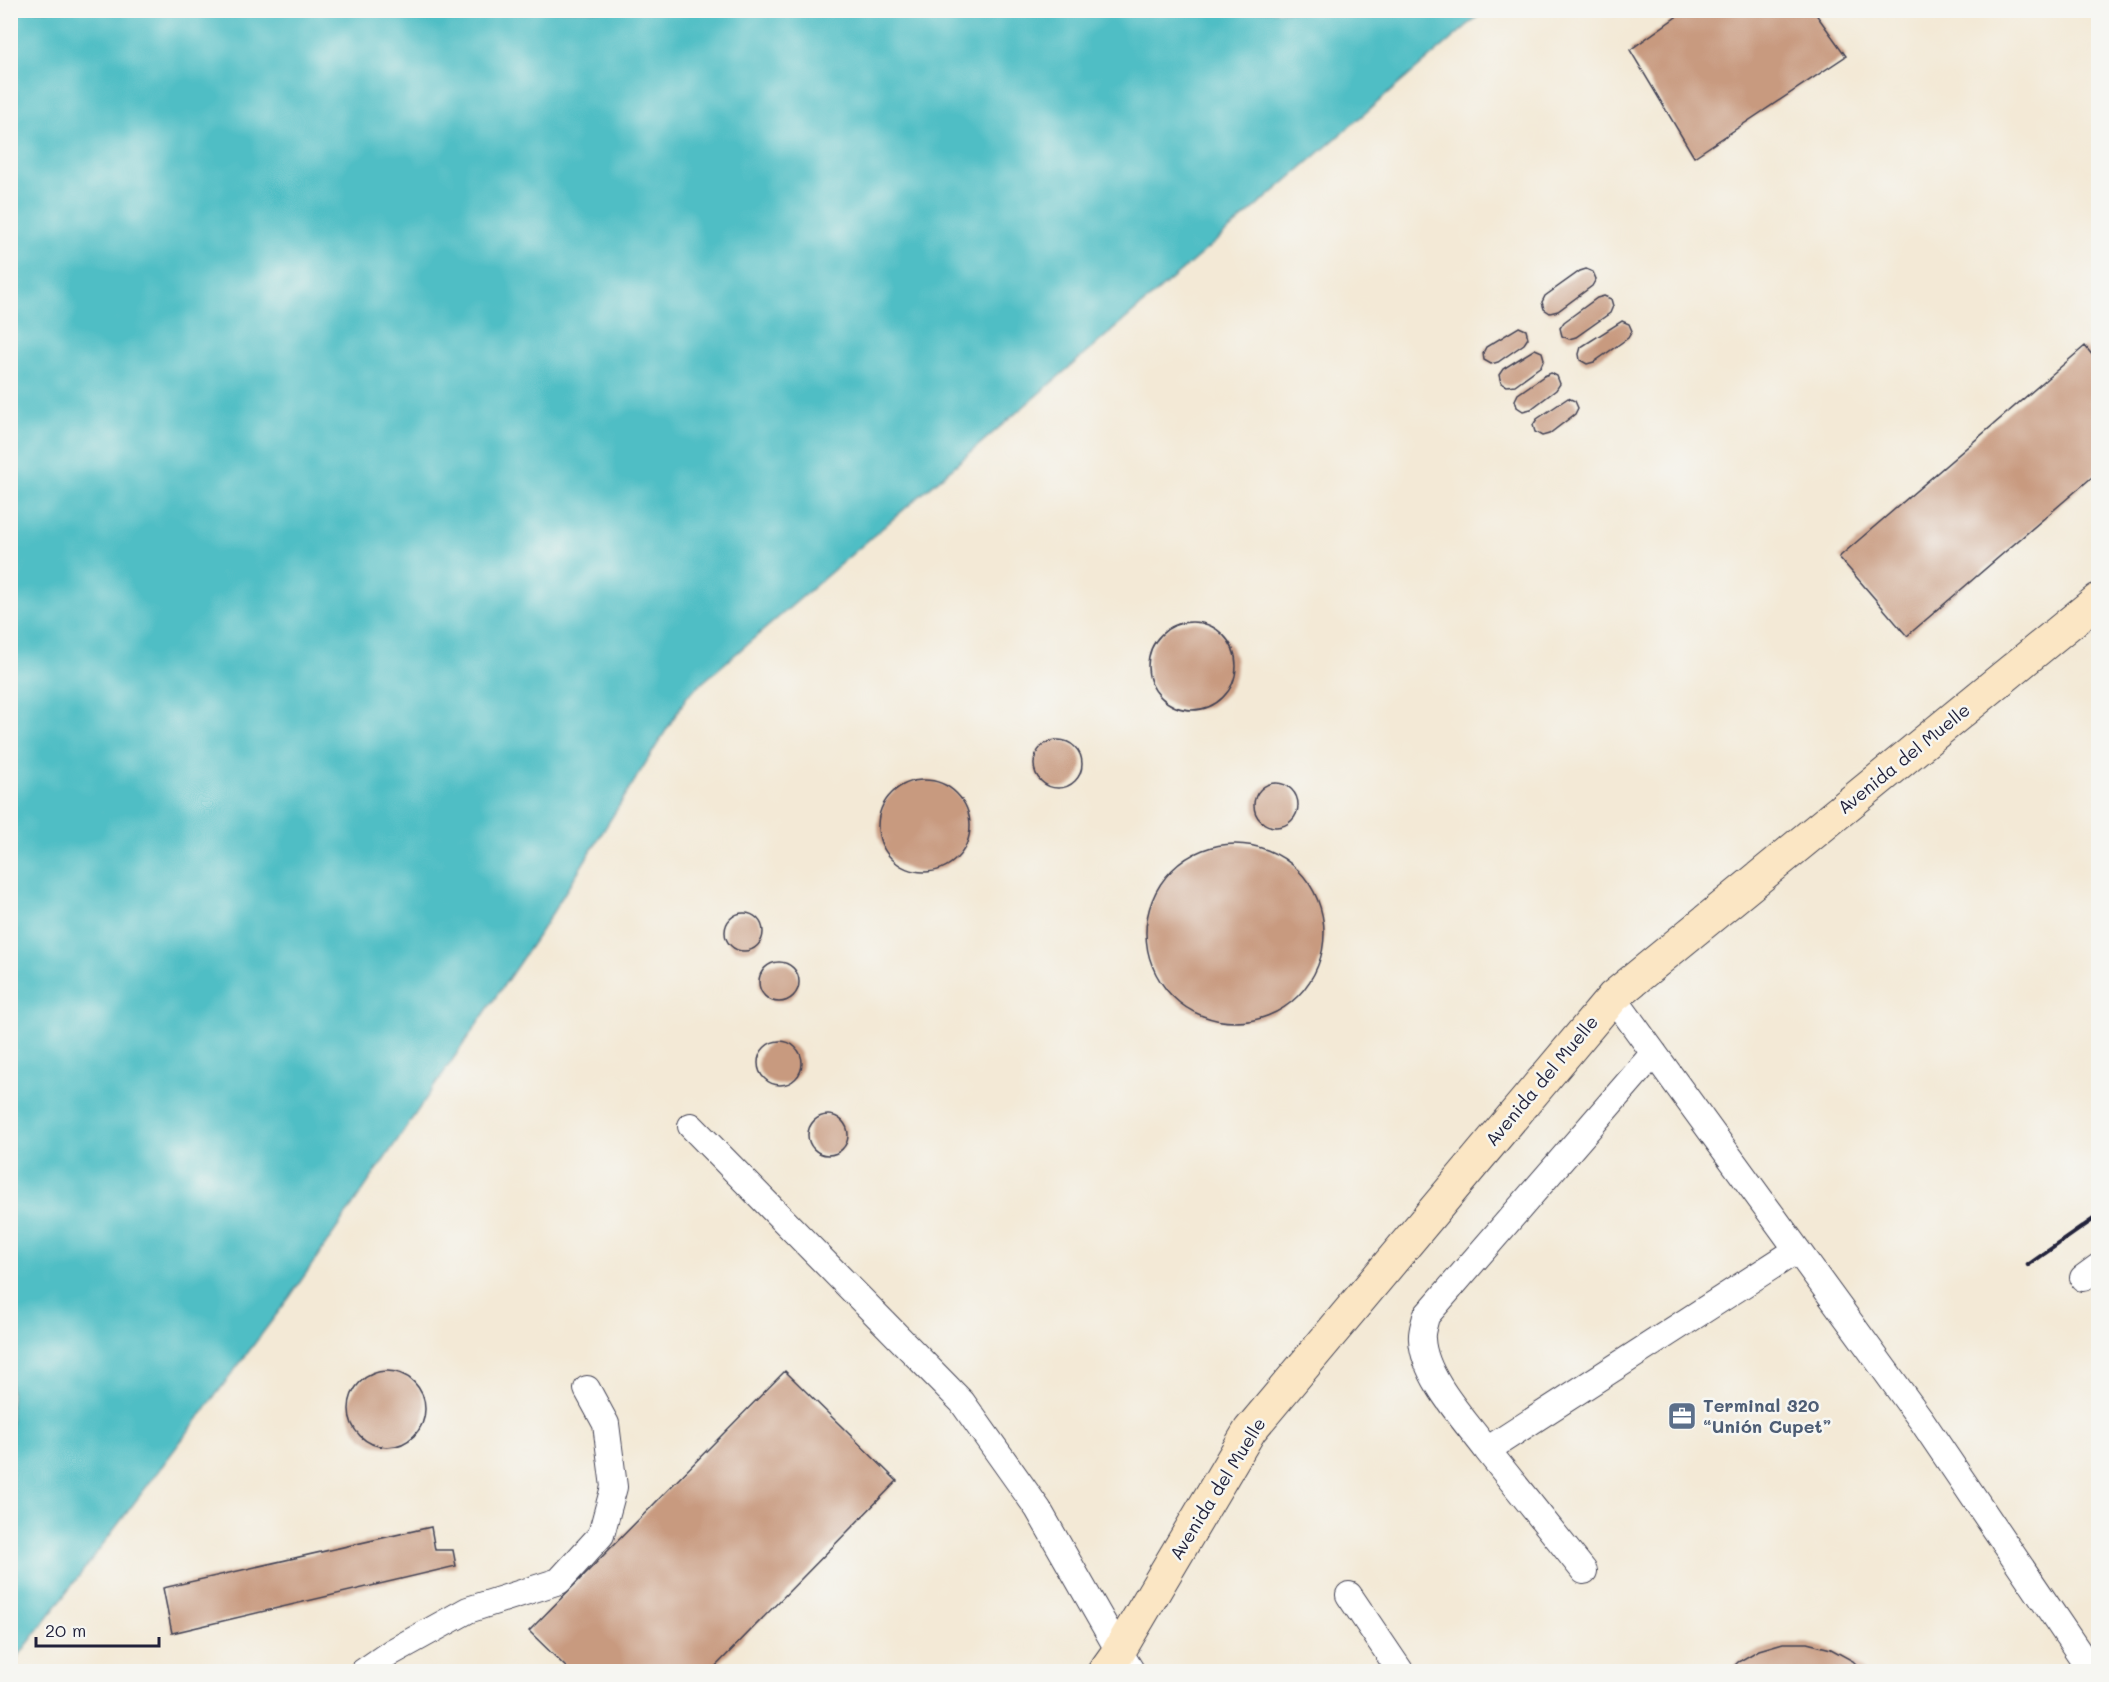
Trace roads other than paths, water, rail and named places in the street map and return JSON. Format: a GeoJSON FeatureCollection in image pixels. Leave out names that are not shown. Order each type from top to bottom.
{"type":"FeatureCollection","features":[{"type":"Feature","properties":{"kind":"main road","name":"Avenida del Muelle"},"geometry":{"type":"LineString","coordinates":[[1118,1665],[1250,1430],[1613,997],[2098,600]]}},
{"type":"Feature","properties":{"kind":"lane"},"geometry":{"type":"LineString","coordinates":[[1613,997],[1922,1421],[2092,1671]]}},
{"type":"Feature","properties":{"kind":"lane"},"geometry":{"type":"LineString","coordinates":[[1584,1571],[1487,1450],[1434,1378],[1425,1360],[1421,1336],[1426,1316],[1654,1053]]}},
{"type":"Feature","properties":{"kind":"lane"},"geometry":{"type":"LineString","coordinates":[[691,1126],[962,1402],[1038,1509],[1118,1665]]}},
{"type":"Feature","properties":{"kind":"lane"},"geometry":{"type":"LineString","coordinates":[[1487,1450],[1797,1250]]}},
{"type":"Feature","properties":{"kind":"lane"},"geometry":{"type":"LineString","coordinates":[[363,1671],[399,1662],[468,1610],[559,1581],[601,1535],[614,1487],[606,1424],[587,1389]]}},
{"type":"Feature","properties":{"kind":"lane"},"geometry":{"type":"LineString","coordinates":[[1349,1595],[1401,1671]]}},
{"type":"Feature","properties":{"kind":"water"},"geometry":{"type":"Polygon","coordinates":[[[11,10],[1484,11],[688,695],[541,931],[289,1298],[11,1666],[11,10]]]}},
{"type":"Feature","properties":{"kind":"railway"},"geometry":{"type":"LineString","coordinates":[[2028,1265],[2098,1216]]}},
{"type":"Feature","properties":{"kind":"place","name":"Terminal 320 “Unión Cupet”"},"geometry":{"type":"Point","coordinates":[1682,1416]}}]}
